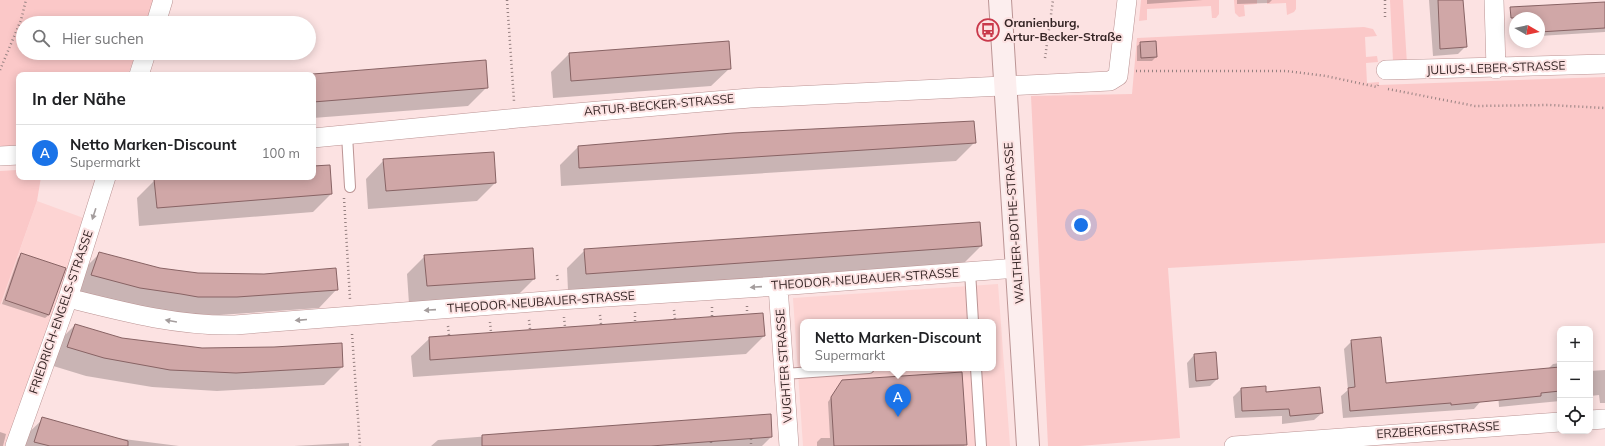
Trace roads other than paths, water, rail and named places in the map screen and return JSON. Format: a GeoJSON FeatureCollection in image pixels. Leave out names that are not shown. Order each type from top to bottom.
{"type":"FeatureCollection","features":[{"type":"Feature","properties":{"kind":"street"},"geometry":{"type":"LineString","coordinates":[[158,16],[163,0]]}},
{"type":"Feature","properties":{"kind":"street","name":"WALTHER-BOTHE-STRASSE"},"geometry":{"type":"LineString","coordinates":[[1000,0],[1028,446]]}},
{"type":"Feature","properties":{"kind":"street","name":"ARTUR-BECKER-STRASSE"},"geometry":{"type":"LineString","coordinates":[[316,138],[515,118],[750,98],[1110,81],[1118,76],[1127,0]]}},
{"type":"Feature","properties":{"kind":"street"},"geometry":{"type":"LineString","coordinates":[[1494,0],[1496,69]]}},
{"type":"Feature","properties":{"kind":"street"},"geometry":{"type":"LineString","coordinates":[[140,72],[144,60]]}},
{"type":"Feature","properties":{"kind":"street","name":"JULIUS-LEBER-STRASSE"},"geometry":{"type":"LineString","coordinates":[[1386,70],[1496,69],[1605,64]]}},
{"type":"Feature","properties":{"kind":"street"},"geometry":{"type":"LineString","coordinates":[[0,156],[16,155]]}},
{"type":"Feature","properties":{"kind":"street","name":"FRIEDRICH-ENGELS-STRASSE"},"geometry":{"type":"LineString","coordinates":[[15,446],[68,298],[105,180]]}},
{"type":"Feature","properties":{"kind":"street","name":"THEODOR-NEUBAUER-STRASSE"},"geometry":{"type":"LineString","coordinates":[[68,298],[141,316],[186,324],[235,325],[559,300],[778,286],[1018,268]]}},
{"type":"Feature","properties":{"kind":"street","name":"VUGHTER STRASSE"},"geometry":{"type":"LineString","coordinates":[[778,286],[789,446]]}},
{"type":"Feature","properties":{"kind":"street"},"geometry":{"type":"LineString","coordinates":[[1593,420],[1605,419]]}},
{"type":"Feature","properties":{"kind":"street","name":"ERZBERGERSTRASSE"},"geometry":{"type":"LineString","coordinates":[[1234,446],[1269,445],[1557,422]]}},
{"type":"Feature","properties":{"kind":"lane"},"geometry":{"type":"LineString","coordinates":[[346,188],[347,135]]}},
{"type":"Feature","properties":{"kind":"lane"},"geometry":{"type":"LineString","coordinates":[[970,271],[973,319]]}},
{"type":"Feature","properties":{"kind":"lane"},"geometry":{"type":"LineString","coordinates":[[784,374],[826,371]]}},
{"type":"Feature","properties":{"kind":"lane"},"geometry":{"type":"LineString","coordinates":[[976,371],[981,446]]}},
{"type":"Feature","properties":{"kind":"place","name":"Oranienburg, Artur-Becker-Straße"},"geometry":{"type":"Point","coordinates":[988,30]}},
{"type":"Feature","properties":{"kind":"place","name":"Netto Marken-Discount"},"geometry":{"type":"Point","coordinates":[898,417]}}]}
